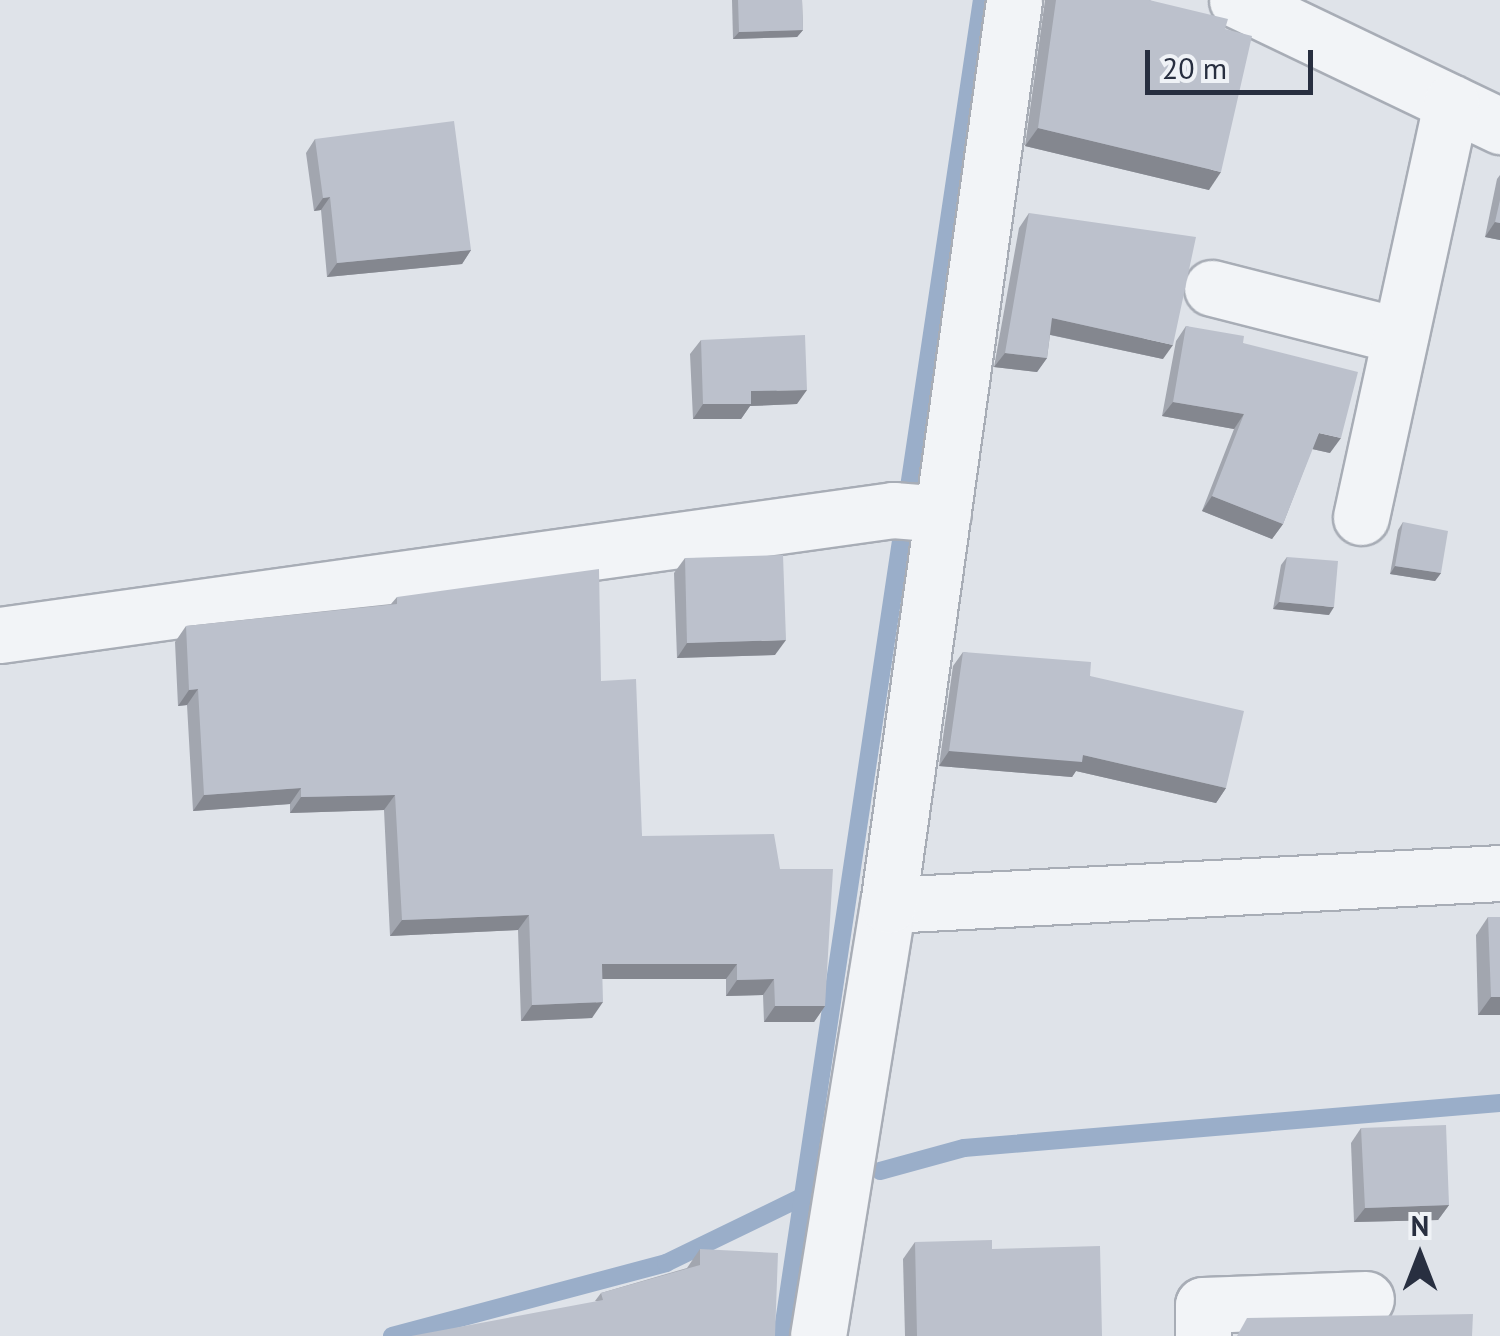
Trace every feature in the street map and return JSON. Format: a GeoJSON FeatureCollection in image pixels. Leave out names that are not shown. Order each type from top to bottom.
{"type":"FeatureCollection","features":[{"type":"Feature","properties":{"kind":"street"},"geometry":{"type":"LineString","coordinates":[[818,1336],[888,905],[918,512],[1014,0]]}},
{"type":"Feature","properties":{"kind":"street"},"geometry":{"type":"LineString","coordinates":[[1237,0],[1500,126]]}},
{"type":"Feature","properties":{"kind":"street"},"geometry":{"type":"LineString","coordinates":[[1361,517],[1451,103]]}},
{"type":"Feature","properties":{"kind":"street"},"geometry":{"type":"LineString","coordinates":[[1212,288],[1400,336]]}},
{"type":"Feature","properties":{"kind":"street"},"geometry":{"type":"LineString","coordinates":[[0,635],[918,512]]}},
{"type":"Feature","properties":{"kind":"street"},"geometry":{"type":"LineString","coordinates":[[888,905],[1500,872]]}},
{"type":"Feature","properties":{"kind":"street"},"geometry":{"type":"LineString","coordinates":[[1204,1336],[1203,1305],[1366,1299]]}},
{"type":"Feature","properties":{"kind":"building"},"geometry":{"type":"Polygon","coordinates":[[[738,0],[802,0],[803,30],[739,32],[738,0]]]}},
{"type":"Feature","properties":{"kind":"building"},"geometry":{"type":"Polygon","coordinates":[[[1056,0],[1149,0],[1228,19],[1225,29],[1252,36],[1221,172],[1038,128],[1056,0]]]}},
{"type":"Feature","properties":{"kind":"building"},"geometry":{"type":"Polygon","coordinates":[[[454,121],[471,250],[337,263],[330,197],[323,198],[315,139],[454,121]]]}},
{"type":"Feature","properties":{"kind":"building"},"geometry":{"type":"Polygon","coordinates":[[[1029,213],[1196,237],[1173,345],[1052,318],[1047,358],[1005,353],[1029,213]]]}},
{"type":"Feature","properties":{"kind":"building"},"geometry":{"type":"Polygon","coordinates":[[[1186,326],[1244,336],[1243,343],[1358,372],[1341,438],[1319,433],[1283,524],[1212,496],[1244,414],[1173,402],[1186,326]]]}},
{"type":"Feature","properties":{"kind":"building"},"geometry":{"type":"Polygon","coordinates":[[[805,335],[807,390],[751,391],[751,404],[703,404],[701,340],[805,335]]]}},
{"type":"Feature","properties":{"kind":"building"},"geometry":{"type":"Polygon","coordinates":[[[1403,522],[1448,531],[1441,573],[1395,566],[1403,522]]]}},
{"type":"Feature","properties":{"kind":"building"},"geometry":{"type":"Polygon","coordinates":[[[783,555],[786,640],[687,643],[685,558],[783,555]]]}},
{"type":"Feature","properties":{"kind":"building"},"geometry":{"type":"Polygon","coordinates":[[[1287,557],[1338,561],[1334,607],[1279,602],[1287,557]]]}},
{"type":"Feature","properties":{"kind":"building"},"geometry":{"type":"Polygon","coordinates":[[[599,569],[601,681],[636,679],[642,836],[774,834],[780,869],[833,869],[825,1006],[775,1006],[774,979],[737,980],[737,964],[602,964],[603,1002],[532,1005],[529,915],[402,920],[395,795],[301,797],[301,788],[204,795],[198,689],[189,690],[186,626],[397,604],[397,597],[599,569]]]}},
{"type":"Feature","properties":{"kind":"building"},"geometry":{"type":"Polygon","coordinates":[[[963,652],[1091,662],[1090,676],[1244,711],[1226,788],[1083,755],[1082,762],[949,751],[963,652]]]}},
{"type":"Feature","properties":{"kind":"building"},"geometry":{"type":"Polygon","coordinates":[[[1488,917],[1500,917],[1500,997],[1491,997],[1488,917]]]}},
{"type":"Feature","properties":{"kind":"building"},"geometry":{"type":"Polygon","coordinates":[[[1446,1125],[1449,1205],[1365,1208],[1361,1128],[1446,1125]]]}},
{"type":"Feature","properties":{"kind":"building"},"geometry":{"type":"Polygon","coordinates":[[[992,1240],[992,1249],[1100,1246],[1102,1336],[917,1336],[915,1242],[992,1240]]]}},
{"type":"Feature","properties":{"kind":"building"},"geometry":{"type":"Polygon","coordinates":[[[700,1249],[778,1253],[775,1336],[411,1336],[603,1300],[601,1293],[700,1265],[700,1249]]]}},
{"type":"Feature","properties":{"kind":"building"},"geometry":{"type":"Polygon","coordinates":[[[1473,1314],[1472,1336],[1237,1336],[1247,1318],[1473,1314]]]}},
{"type":"Feature","properties":{"kind":"waterway"},"geometry":{"type":"LineString","coordinates":[[782,1336],[982,0]]}},
{"type":"Feature","properties":{"kind":"waterway"},"geometry":{"type":"LineString","coordinates":[[880,1171],[964,1148],[1500,1103]]}},
{"type":"Feature","properties":{"kind":"waterway"},"geometry":{"type":"LineString","coordinates":[[392,1336],[666,1263],[806,1195]]}}]}
